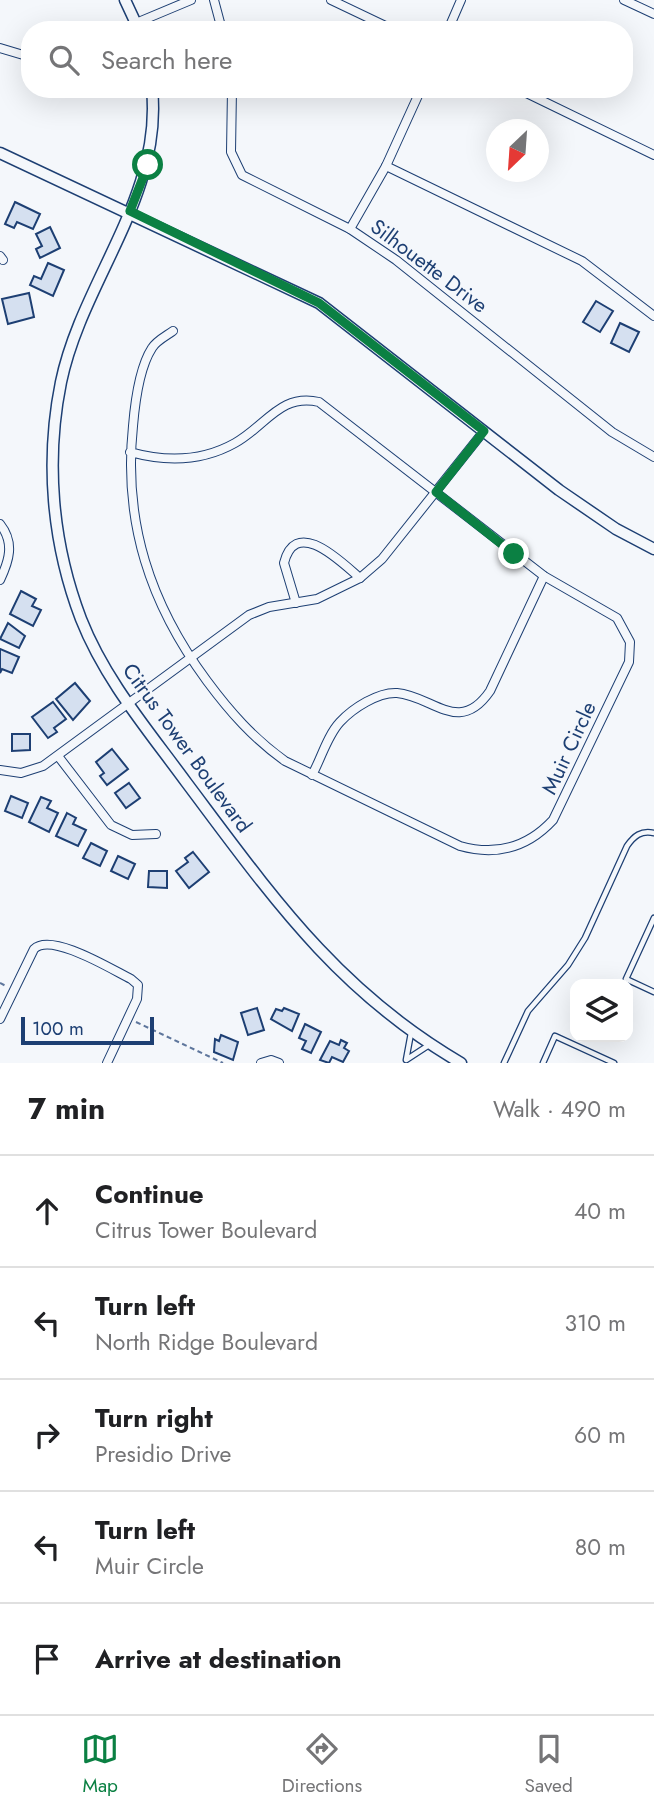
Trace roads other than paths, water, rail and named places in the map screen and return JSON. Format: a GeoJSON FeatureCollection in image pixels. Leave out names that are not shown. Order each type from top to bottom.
{"type":"FeatureCollection","features":[{"type":"Feature","properties":{"kind":"main road"},"geometry":{"type":"LineString","coordinates":[[125,0],[134,21]]}},
{"type":"Feature","properties":{"kind":"main road","name":"Citrus Tower Boulevard"},"geometry":{"type":"LineString","coordinates":[[152,98],[151,149],[140,189],[69,351],[56,411],[52,478],[59,540],[72,594],[93,646],[128,704],[305,937],[360,990],[411,1032],[461,1063]]}},
{"type":"Feature","properties":{"kind":"main road"},"geometry":{"type":"LineString","coordinates":[[0,153],[130,211],[319,303],[595,516],[654,549]]}},
{"type":"Feature","properties":{"kind":"street"},"geometry":{"type":"LineString","coordinates":[[149,21],[191,0]]}},
{"type":"Feature","properties":{"kind":"street"},"geometry":{"type":"LineString","coordinates":[[214,0],[220,21]]}},
{"type":"Feature","properties":{"kind":"street"},"geometry":{"type":"LineString","coordinates":[[331,0],[375,21]]}},
{"type":"Feature","properties":{"kind":"street"},"geometry":{"type":"LineString","coordinates":[[452,21],[461,0]]}},
{"type":"Feature","properties":{"kind":"street"},"geometry":{"type":"LineString","coordinates":[[624,0],[654,14]]}},
{"type":"Feature","properties":{"kind":"street"},"geometry":{"type":"LineString","coordinates":[[0,48],[21,54]]}},
{"type":"Feature","properties":{"kind":"street","name":"Silhouette Drive"},"geometry":{"type":"LineString","coordinates":[[232,98],[231,152],[237,169],[250,180],[350,229],[396,260],[612,432],[654,457]]}},
{"type":"Feature","properties":{"kind":"street"},"geometry":{"type":"LineString","coordinates":[[350,229],[386,166],[417,98]]}},
{"type":"Feature","properties":{"kind":"street"},"geometry":{"type":"LineString","coordinates":[[537,98],[654,155]]}},
{"type":"Feature","properties":{"kind":"street"},"geometry":{"type":"LineString","coordinates":[[386,166],[582,261],[654,316]]}},
{"type":"Feature","properties":{"kind":"street","name":"Muir Circle"},"geometry":{"type":"LineString","coordinates":[[130,452],[176,459],[207,455],[249,434],[281,405],[308,399],[328,407],[544,576],[617,618],[628,634],[631,652],[561,806],[544,829],[513,848],[474,850],[312,775],[285,761],[247,730],[191,658],[162,610],[142,556],[132,505],[130,452],[133,419],[152,347],[173,331]]}},
{"type":"Feature","properties":{"kind":"street"},"geometry":{"type":"LineString","coordinates":[[0,770],[32,771],[58,756],[258,610],[332,594],[360,578],[382,559],[484,431]]}},
{"type":"Feature","properties":{"kind":"street"},"geometry":{"type":"LineString","coordinates":[[0,524],[8,536],[10,555],[0,580]]}},
{"type":"Feature","properties":{"kind":"street"},"geometry":{"type":"LineString","coordinates":[[296,603],[284,563],[295,547],[308,542],[321,545],[360,578]]}},
{"type":"Feature","properties":{"kind":"street"},"geometry":{"type":"LineString","coordinates":[[312,775],[341,720],[377,697],[404,694],[451,712],[478,705],[490,691],[544,576]]}},
{"type":"Feature","properties":{"kind":"street"},"geometry":{"type":"LineString","coordinates":[[58,756],[111,825],[132,835],[156,834]]}},
{"type":"Feature","properties":{"kind":"street"},"geometry":{"type":"LineString","coordinates":[[0,1019],[34,950],[47,942],[55,943],[135,983],[139,995],[107,1063]]}},
{"type":"Feature","properties":{"kind":"street"},"geometry":{"type":"LineString","coordinates":[[261,1063],[279,1063]]}},
{"type":"Feature","properties":{"kind":"lane"},"geometry":{"type":"LineString","coordinates":[[505,1063],[528,1011],[568,965],[585,938],[627,846],[634,836],[646,831],[654,833]]}},
{"type":"Feature","properties":{"kind":"lane"},"geometry":{"type":"LineString","coordinates":[[654,918],[626,979],[654,992]]}},
{"type":"Feature","properties":{"kind":"lane"},"geometry":{"type":"LineString","coordinates":[[405,1061],[411,1032]]}},
{"type":"Feature","properties":{"kind":"lane"},"geometry":{"type":"LineString","coordinates":[[542,1063],[555,1036],[614,1063]]}},
{"type":"Feature","properties":{"kind":"lane"},"geometry":{"type":"LineString","coordinates":[[405,1061],[430,1045]]}}]}
